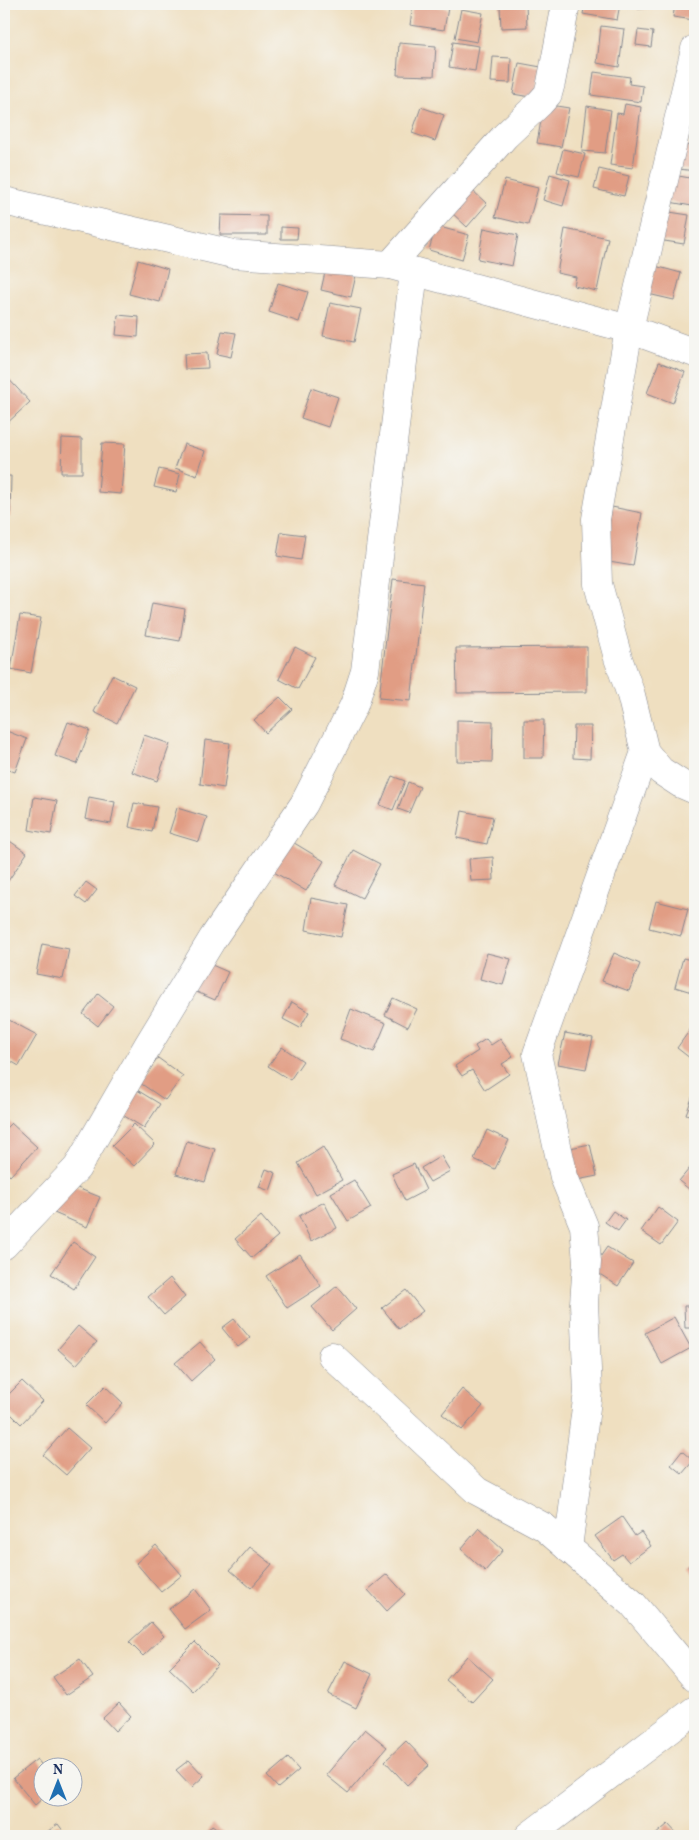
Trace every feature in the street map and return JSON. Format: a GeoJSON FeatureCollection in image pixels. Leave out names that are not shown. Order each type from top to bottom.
{"type":"FeatureCollection","features":[{"type":"Feature","properties":{"kind":"street"},"geometry":{"type":"LineString","coordinates":[[4,1245],[77,1168],[213,938],[304,804],[354,705],[365,671],[402,269],[505,136],[548,94],[566,4]]}},
{"type":"Feature","properties":{"kind":"street"},"geometry":{"type":"LineString","coordinates":[[695,49],[629,329],[596,519],[598,584],[618,658],[631,695],[645,752],[661,771],[681,784],[695,790]]}},
{"type":"Feature","properties":{"kind":"street"},"geometry":{"type":"LineString","coordinates":[[4,201],[233,254],[402,269],[629,329],[695,353]]}},
{"type":"Feature","properties":{"kind":"street"},"geometry":{"type":"LineString","coordinates":[[568,1548],[588,1392],[584,1303],[587,1262],[584,1226],[564,1177],[537,1054],[645,752]]}},
{"type":"Feature","properties":{"kind":"street"},"geometry":{"type":"LineString","coordinates":[[332,1356],[477,1491],[544,1528],[633,1604],[695,1678]]}},
{"type":"Feature","properties":{"kind":"street"},"geometry":{"type":"LineString","coordinates":[[529,1836],[695,1710]]}},
{"type":"Feature","properties":{"kind":"building"},"geometry":{"type":"Polygon","coordinates":[[[4,4],[9,4],[4,20],[4,4]]]}},
{"type":"Feature","properties":{"kind":"building"},"geometry":{"type":"Polygon","coordinates":[[[413,4],[448,8],[444,30],[410,25],[413,4]]]}},
{"type":"Feature","properties":{"kind":"building"},"geometry":{"type":"Polygon","coordinates":[[[526,4],[527,27],[501,28],[500,6],[526,4]]]}},
{"type":"Feature","properties":{"kind":"building"},"geometry":{"type":"Polygon","coordinates":[[[585,4],[620,4],[617,20],[583,14],[585,4]]]}},
{"type":"Feature","properties":{"kind":"building"},"geometry":{"type":"Polygon","coordinates":[[[638,4],[666,4],[666,7],[638,9],[638,4]]]}},
{"type":"Feature","properties":{"kind":"building"},"geometry":{"type":"Polygon","coordinates":[[[675,4],[695,4],[694,20],[673,17],[675,4]]]}},
{"type":"Feature","properties":{"kind":"building"},"geometry":{"type":"Polygon","coordinates":[[[461,9],[483,13],[477,42],[455,38],[461,9]]]}},
{"type":"Feature","properties":{"kind":"building"},"geometry":{"type":"Polygon","coordinates":[[[601,26],[624,29],[619,67],[597,63],[601,26]]]}},
{"type":"Feature","properties":{"kind":"building"},"geometry":{"type":"Polygon","coordinates":[[[638,30],[653,32],[651,47],[636,45],[638,30]]]}},
{"type":"Feature","properties":{"kind":"building"},"geometry":{"type":"Polygon","coordinates":[[[453,42],[479,46],[475,71],[449,67],[453,42]]]}},
{"type":"Feature","properties":{"kind":"building"},"geometry":{"type":"Polygon","coordinates":[[[399,43],[436,46],[434,76],[397,75],[399,43]]]}},
{"type":"Feature","properties":{"kind":"building"},"geometry":{"type":"Polygon","coordinates":[[[493,57],[511,58],[510,83],[491,82],[493,57]]]}},
{"type":"Feature","properties":{"kind":"building"},"geometry":{"type":"Polygon","coordinates":[[[519,63],[541,67],[536,98],[513,94],[519,63]]]}},
{"type":"Feature","properties":{"kind":"building"},"geometry":{"type":"Polygon","coordinates":[[[594,72],[630,77],[629,84],[643,86],[641,102],[591,95],[594,72]]]}},
{"type":"Feature","properties":{"kind":"building"},"geometry":{"type":"Polygon","coordinates":[[[544,104],[569,108],[561,147],[537,143],[544,104]]]}},
{"type":"Feature","properties":{"kind":"building"},"geometry":{"type":"Polygon","coordinates":[[[625,104],[641,107],[633,168],[610,165],[617,113],[623,114],[625,104]]]}},
{"type":"Feature","properties":{"kind":"building"},"geometry":{"type":"Polygon","coordinates":[[[587,106],[611,110],[605,153],[582,151],[587,106]]]}},
{"type":"Feature","properties":{"kind":"building"},"geometry":{"type":"Polygon","coordinates":[[[421,107],[444,115],[435,141],[412,133],[421,107]]]}},
{"type":"Feature","properties":{"kind":"building"},"geometry":{"type":"Polygon","coordinates":[[[682,145],[695,146],[695,171],[679,169],[682,145]]]}},
{"type":"Feature","properties":{"kind":"building"},"geometry":{"type":"Polygon","coordinates":[[[563,149],[585,154],[579,177],[557,172],[563,149]]]}},
{"type":"Feature","properties":{"kind":"building"},"geometry":{"type":"Polygon","coordinates":[[[599,169],[629,176],[624,196],[594,189],[599,169]]]}},
{"type":"Feature","properties":{"kind":"building"},"geometry":{"type":"Polygon","coordinates":[[[550,174],[570,180],[563,206],[543,200],[550,174]]]}},
{"type":"Feature","properties":{"kind":"building"},"geometry":{"type":"Polygon","coordinates":[[[668,174],[695,179],[692,206],[664,201],[668,174]]]}},
{"type":"Feature","properties":{"kind":"building"},"geometry":{"type":"Polygon","coordinates":[[[505,180],[538,188],[528,225],[495,217],[505,180]]]}},
{"type":"Feature","properties":{"kind":"building"},"geometry":{"type":"Polygon","coordinates":[[[470,188],[487,204],[467,227],[450,211],[470,188]]]}},
{"type":"Feature","properties":{"kind":"building"},"geometry":{"type":"Polygon","coordinates":[[[663,211],[689,215],[684,244],[658,240],[663,211]]]}},
{"type":"Feature","properties":{"kind":"building"},"geometry":{"type":"Polygon","coordinates":[[[221,215],[267,216],[267,235],[220,235],[221,215]]]}},
{"type":"Feature","properties":{"kind":"building"},"geometry":{"type":"Polygon","coordinates":[[[436,226],[469,235],[462,260],[429,250],[436,226]]]}},
{"type":"Feature","properties":{"kind":"building"},"geometry":{"type":"Polygon","coordinates":[[[281,227],[298,228],[297,239],[281,239],[281,227]]]}},
{"type":"Feature","properties":{"kind":"building"},"geometry":{"type":"Polygon","coordinates":[[[484,228],[518,235],[512,266],[478,259],[484,228]]]}},
{"type":"Feature","properties":{"kind":"building"},"geometry":{"type":"Polygon","coordinates":[[[565,229],[608,238],[597,291],[574,286],[576,277],[557,273],[565,229]]]}},
{"type":"Feature","properties":{"kind":"building"},"geometry":{"type":"Polygon","coordinates":[[[695,230],[695,253],[690,252],[695,230]]]}},
{"type":"Feature","properties":{"kind":"building"},"geometry":{"type":"Polygon","coordinates":[[[138,260],[168,269],[160,302],[129,294],[138,260]]]}},
{"type":"Feature","properties":{"kind":"building"},"geometry":{"type":"Polygon","coordinates":[[[655,266],[681,273],[674,300],[648,294],[655,266]]]}},
{"type":"Feature","properties":{"kind":"building"},"geometry":{"type":"Polygon","coordinates":[[[326,268],[356,275],[351,297],[321,290],[326,268]]]}},
{"type":"Feature","properties":{"kind":"building"},"geometry":{"type":"Polygon","coordinates":[[[278,283],[308,292],[299,322],[269,312],[278,283]]]}},
{"type":"Feature","properties":{"kind":"building"},"geometry":{"type":"Polygon","coordinates":[[[330,303],[361,309],[354,342],[323,336],[330,303]]]}},
{"type":"Feature","properties":{"kind":"building"},"geometry":{"type":"Polygon","coordinates":[[[118,315],[139,317],[138,337],[116,335],[118,315]]]}},
{"type":"Feature","properties":{"kind":"building"},"geometry":{"type":"Polygon","coordinates":[[[222,331],[236,333],[231,357],[217,354],[222,331]]]}},
{"type":"Feature","properties":{"kind":"building"},"geometry":{"type":"Polygon","coordinates":[[[207,353],[208,368],[185,369],[184,354],[207,353]]]}},
{"type":"Feature","properties":{"kind":"building"},"geometry":{"type":"Polygon","coordinates":[[[659,362],[685,372],[673,403],[647,393],[659,362]]]}},
{"type":"Feature","properties":{"kind":"building"},"geometry":{"type":"Polygon","coordinates":[[[4,374],[30,402],[4,426],[4,374]]]}},
{"type":"Feature","properties":{"kind":"building"},"geometry":{"type":"Polygon","coordinates":[[[311,388],[338,397],[328,427],[301,418],[311,388]]]}},
{"type":"Feature","properties":{"kind":"building"},"geometry":{"type":"Polygon","coordinates":[[[62,438],[82,439],[82,473],[61,473],[62,438]]]}},
{"type":"Feature","properties":{"kind":"building"},"geometry":{"type":"Polygon","coordinates":[[[102,443],[125,444],[121,494],[98,492],[102,443]]]}},
{"type":"Feature","properties":{"kind":"building"},"geometry":{"type":"Polygon","coordinates":[[[184,444],[205,451],[197,476],[175,468],[184,444]]]}},
{"type":"Feature","properties":{"kind":"building"},"geometry":{"type":"Polygon","coordinates":[[[159,469],[180,474],[176,492],[154,487],[159,469]]]}},
{"type":"Feature","properties":{"kind":"building"},"geometry":{"type":"Polygon","coordinates":[[[4,476],[11,476],[10,517],[4,517],[4,476]]]}},
{"type":"Feature","properties":{"kind":"building"},"geometry":{"type":"Polygon","coordinates":[[[612,507],[642,513],[633,566],[603,561],[612,507]]]}},
{"type":"Feature","properties":{"kind":"building"},"geometry":{"type":"Polygon","coordinates":[[[281,532],[305,535],[301,560],[277,556],[281,532]]]}},
{"type":"Feature","properties":{"kind":"building"},"geometry":{"type":"Polygon","coordinates":[[[393,579],[424,583],[411,701],[379,698],[393,579]]]}},
{"type":"Feature","properties":{"kind":"building"},"geometry":{"type":"Polygon","coordinates":[[[152,603],[185,609],[180,641],[146,635],[152,603]]]}},
{"type":"Feature","properties":{"kind":"building"},"geometry":{"type":"Polygon","coordinates":[[[20,615],[41,618],[31,673],[11,669],[20,615]]]}},
{"type":"Feature","properties":{"kind":"building"},"geometry":{"type":"Polygon","coordinates":[[[295,647],[315,657],[298,689],[279,679],[295,647]]]}},
{"type":"Feature","properties":{"kind":"building"},"geometry":{"type":"Polygon","coordinates":[[[587,647],[587,692],[457,693],[456,648],[587,647]]]}},
{"type":"Feature","properties":{"kind":"building"},"geometry":{"type":"Polygon","coordinates":[[[112,675],[135,686],[117,723],[94,712],[112,675]]]}},
{"type":"Feature","properties":{"kind":"building"},"geometry":{"type":"Polygon","coordinates":[[[280,697],[292,709],[266,733],[254,720],[280,697]]]}},
{"type":"Feature","properties":{"kind":"building"},"geometry":{"type":"Polygon","coordinates":[[[457,720],[493,721],[492,762],[457,761],[457,720]]]}},
{"type":"Feature","properties":{"kind":"building"},"geometry":{"type":"Polygon","coordinates":[[[524,720],[544,720],[543,758],[524,758],[524,720]]]}},
{"type":"Feature","properties":{"kind":"building"},"geometry":{"type":"Polygon","coordinates":[[[68,722],[90,730],[77,764],[55,756],[68,722]]]}},
{"type":"Feature","properties":{"kind":"building"},"geometry":{"type":"Polygon","coordinates":[[[574,726],[591,726],[590,759],[573,758],[574,726]]]}},
{"type":"Feature","properties":{"kind":"building"},"geometry":{"type":"Polygon","coordinates":[[[4,730],[27,739],[15,772],[4,768],[4,730]]]}},
{"type":"Feature","properties":{"kind":"building"},"geometry":{"type":"Polygon","coordinates":[[[144,735],[170,744],[157,781],[132,772],[144,735]]]}},
{"type":"Feature","properties":{"kind":"building"},"geometry":{"type":"Polygon","coordinates":[[[205,740],[230,743],[224,788],[200,784],[205,740]]]}},
{"type":"Feature","properties":{"kind":"building"},"geometry":{"type":"Polygon","coordinates":[[[392,776],[405,781],[393,810],[380,805],[392,776]]]}},
{"type":"Feature","properties":{"kind":"building"},"geometry":{"type":"Polygon","coordinates":[[[408,782],[420,787],[409,813],[398,809],[408,782]]]}},
{"type":"Feature","properties":{"kind":"building"},"geometry":{"type":"Polygon","coordinates":[[[34,797],[57,801],[51,834],[29,830],[34,797]]]}},
{"type":"Feature","properties":{"kind":"building"},"geometry":{"type":"Polygon","coordinates":[[[89,797],[115,802],[111,824],[85,819],[89,797]]]}},
{"type":"Feature","properties":{"kind":"building"},"geometry":{"type":"Polygon","coordinates":[[[134,803],[157,807],[152,832],[129,827],[134,803]]]}},
{"type":"Feature","properties":{"kind":"building"},"geometry":{"type":"Polygon","coordinates":[[[177,808],[207,817],[199,842],[169,833],[177,808]]]}},
{"type":"Feature","properties":{"kind":"building"},"geometry":{"type":"Polygon","coordinates":[[[462,811],[493,817],[487,844],[457,838],[462,811]]]}},
{"type":"Feature","properties":{"kind":"building"},"geometry":{"type":"Polygon","coordinates":[[[4,837],[27,853],[8,881],[4,879],[4,837]]]}},
{"type":"Feature","properties":{"kind":"building"},"geometry":{"type":"Polygon","coordinates":[[[286,838],[324,861],[306,891],[267,868],[286,838]]]}},
{"type":"Feature","properties":{"kind":"building"},"geometry":{"type":"Polygon","coordinates":[[[353,850],[380,864],[362,898],[335,885],[353,850]]]}},
{"type":"Feature","properties":{"kind":"building"},"geometry":{"type":"Polygon","coordinates":[[[493,857],[494,880],[471,881],[469,859],[493,857]]]}},
{"type":"Feature","properties":{"kind":"building"},"geometry":{"type":"Polygon","coordinates":[[[86,882],[97,890],[86,904],[75,896],[86,882]]]}},
{"type":"Feature","properties":{"kind":"building"},"geometry":{"type":"Polygon","coordinates":[[[311,898],[348,905],[341,937],[306,930],[311,898]]]}},
{"type":"Feature","properties":{"kind":"building"},"geometry":{"type":"Polygon","coordinates":[[[656,901],[688,909],[681,936],[649,928],[656,901]]]}},
{"type":"Feature","properties":{"kind":"building"},"geometry":{"type":"Polygon","coordinates":[[[42,944],[69,949],[63,979],[36,974],[42,944]]]}},
{"type":"Feature","properties":{"kind":"building"},"geometry":{"type":"Polygon","coordinates":[[[487,953],[511,959],[503,985],[480,979],[487,953]]]}},
{"type":"Feature","properties":{"kind":"building"},"geometry":{"type":"Polygon","coordinates":[[[614,953],[640,964],[629,991],[602,981],[614,953]]]}},
{"type":"Feature","properties":{"kind":"building"},"geometry":{"type":"Polygon","coordinates":[[[683,958],[695,961],[695,993],[675,987],[683,958]]]}},
{"type":"Feature","properties":{"kind":"building"},"geometry":{"type":"Polygon","coordinates":[[[205,962],[228,972],[215,1000],[192,990],[205,962]]]}},
{"type":"Feature","properties":{"kind":"building"},"geometry":{"type":"Polygon","coordinates":[[[98,994],[113,1006],[98,1026],[83,1014],[98,994]]]}},
{"type":"Feature","properties":{"kind":"building"},"geometry":{"type":"Polygon","coordinates":[[[393,998],[417,1009],[408,1027],[385,1015],[393,998]]]}},
{"type":"Feature","properties":{"kind":"building"},"geometry":{"type":"Polygon","coordinates":[[[292,1002],[309,1012],[300,1028],[283,1019],[292,1002]]]}},
{"type":"Feature","properties":{"kind":"building"},"geometry":{"type":"Polygon","coordinates":[[[351,1009],[386,1023],[374,1052],[340,1039],[351,1009]]]}},
{"type":"Feature","properties":{"kind":"building"},"geometry":{"type":"Polygon","coordinates":[[[9,1020],[37,1035],[19,1066],[4,1057],[4,1028],[9,1020]]]}},
{"type":"Feature","properties":{"kind":"building"},"geometry":{"type":"Polygon","coordinates":[[[692,1027],[695,1029],[695,1062],[677,1048],[692,1027]]]}},
{"type":"Feature","properties":{"kind":"building"},"geometry":{"type":"Polygon","coordinates":[[[565,1033],[593,1038],[586,1069],[558,1064],[565,1033]]]}},
{"type":"Feature","properties":{"kind":"building"},"geometry":{"type":"Polygon","coordinates":[[[486,1039],[491,1045],[500,1039],[513,1057],[502,1064],[509,1074],[485,1090],[472,1070],[462,1076],[455,1066],[478,1051],[475,1046],[486,1039]]]}},
{"type":"Feature","properties":{"kind":"building"},"geometry":{"type":"Polygon","coordinates":[[[282,1047],[303,1061],[290,1080],[268,1066],[282,1047]]]}},
{"type":"Feature","properties":{"kind":"building"},"geometry":{"type":"Polygon","coordinates":[[[158,1058],[183,1076],[165,1100],[140,1083],[158,1058]]]}},
{"type":"Feature","properties":{"kind":"building"},"geometry":{"type":"Polygon","coordinates":[[[137,1090],[160,1104],[144,1128],[121,1114],[137,1090]]]}},
{"type":"Feature","properties":{"kind":"building"},"geometry":{"type":"Polygon","coordinates":[[[695,1090],[695,1117],[686,1114],[695,1090]]]}},
{"type":"Feature","properties":{"kind":"building"},"geometry":{"type":"Polygon","coordinates":[[[11,1123],[37,1147],[10,1176],[4,1170],[4,1130],[11,1123]]]}},
{"type":"Feature","properties":{"kind":"building"},"geometry":{"type":"Polygon","coordinates":[[[134,1124],[155,1144],[134,1166],[112,1146],[134,1124]]]}},
{"type":"Feature","properties":{"kind":"building"},"geometry":{"type":"Polygon","coordinates":[[[487,1130],[509,1140],[495,1169],[474,1159],[487,1130]]]}},
{"type":"Feature","properties":{"kind":"building"},"geometry":{"type":"Polygon","coordinates":[[[187,1141],[215,1149],[205,1182],[176,1174],[187,1141]]]}},
{"type":"Feature","properties":{"kind":"building"},"geometry":{"type":"Polygon","coordinates":[[[590,1144],[597,1176],[572,1181],[565,1149],[590,1144]]]}},
{"type":"Feature","properties":{"kind":"building"},"geometry":{"type":"Polygon","coordinates":[[[323,1147],[342,1180],[316,1194],[298,1163],[323,1147]]]}},
{"type":"Feature","properties":{"kind":"building"},"geometry":{"type":"Polygon","coordinates":[[[441,1156],[450,1171],[430,1182],[421,1168],[441,1156]]]}},
{"type":"Feature","properties":{"kind":"building"},"geometry":{"type":"Polygon","coordinates":[[[695,1162],[695,1194],[679,1181],[695,1162]]]}},
{"type":"Feature","properties":{"kind":"building"},"geometry":{"type":"Polygon","coordinates":[[[414,1164],[426,1190],[405,1201],[392,1174],[414,1164]]]}},
{"type":"Feature","properties":{"kind":"building"},"geometry":{"type":"Polygon","coordinates":[[[266,1169],[276,1173],[270,1191],[259,1187],[266,1169]]]}},
{"type":"Feature","properties":{"kind":"building"},"geometry":{"type":"Polygon","coordinates":[[[354,1180],[371,1208],[348,1221],[331,1193],[354,1180]]]}},
{"type":"Feature","properties":{"kind":"building"},"geometry":{"type":"Polygon","coordinates":[[[67,1184],[100,1197],[87,1227],[54,1213],[67,1184]]]}},
{"type":"Feature","properties":{"kind":"building"},"geometry":{"type":"Polygon","coordinates":[[[324,1202],[337,1228],[311,1241],[299,1216],[324,1202]]]}},
{"type":"Feature","properties":{"kind":"building"},"geometry":{"type":"Polygon","coordinates":[[[658,1207],[678,1222],[661,1245],[641,1231],[658,1207]]]}},
{"type":"Feature","properties":{"kind":"building"},"geometry":{"type":"Polygon","coordinates":[[[613,1211],[626,1220],[618,1231],[605,1222],[613,1211]]]}},
{"type":"Feature","properties":{"kind":"building"},"geometry":{"type":"Polygon","coordinates":[[[261,1216],[278,1236],[252,1258],[235,1239],[261,1216]]]}},
{"type":"Feature","properties":{"kind":"building"},"geometry":{"type":"Polygon","coordinates":[[[73,1242],[95,1257],[74,1289],[51,1274],[73,1242]]]}},
{"type":"Feature","properties":{"kind":"building"},"geometry":{"type":"Polygon","coordinates":[[[607,1247],[633,1263],[618,1286],[592,1269],[607,1247]]]}},
{"type":"Feature","properties":{"kind":"building"},"geometry":{"type":"Polygon","coordinates":[[[300,1254],[321,1286],[287,1308],[266,1276],[300,1254]]]}},
{"type":"Feature","properties":{"kind":"building"},"geometry":{"type":"Polygon","coordinates":[[[170,1278],[185,1297],[164,1315],[148,1297],[170,1278]]]}},
{"type":"Feature","properties":{"kind":"building"},"geometry":{"type":"Polygon","coordinates":[[[337,1286],[356,1309],[332,1330],[312,1307],[337,1286]]]}},
{"type":"Feature","properties":{"kind":"building"},"geometry":{"type":"Polygon","coordinates":[[[406,1290],[423,1311],[399,1329],[382,1308],[406,1290]]]}},
{"type":"Feature","properties":{"kind":"building"},"geometry":{"type":"Polygon","coordinates":[[[684,1306],[695,1306],[695,1328],[685,1328],[684,1306]]]}},
{"type":"Feature","properties":{"kind":"building"},"geometry":{"type":"Polygon","coordinates":[[[674,1317],[691,1348],[662,1364],[645,1333],[674,1317]]]}},
{"type":"Feature","properties":{"kind":"building"},"geometry":{"type":"Polygon","coordinates":[[[234,1319],[250,1338],[238,1347],[222,1328],[234,1319]]]}},
{"type":"Feature","properties":{"kind":"building"},"geometry":{"type":"Polygon","coordinates":[[[78,1326],[97,1342],[76,1365],[58,1349],[78,1326]]]}},
{"type":"Feature","properties":{"kind":"building"},"geometry":{"type":"Polygon","coordinates":[[[200,1342],[215,1359],[191,1381],[175,1363],[200,1342]]]}},
{"type":"Feature","properties":{"kind":"building"},"geometry":{"type":"Polygon","coordinates":[[[22,1381],[43,1401],[21,1424],[4,1407],[4,1399],[22,1381]]]}},
{"type":"Feature","properties":{"kind":"building"},"geometry":{"type":"Polygon","coordinates":[[[105,1386],[123,1403],[105,1423],[86,1405],[105,1386]]]}},
{"type":"Feature","properties":{"kind":"building"},"geometry":{"type":"Polygon","coordinates":[[[462,1389],[483,1406],[462,1430],[442,1414],[462,1389]]]}},
{"type":"Feature","properties":{"kind":"building"},"geometry":{"type":"Polygon","coordinates":[[[67,1428],[90,1448],[66,1475],[43,1455],[67,1428]]]}},
{"type":"Feature","properties":{"kind":"building"},"geometry":{"type":"Polygon","coordinates":[[[682,1451],[693,1461],[682,1474],[671,1465],[682,1451]]]}},
{"type":"Feature","properties":{"kind":"building"},"geometry":{"type":"Polygon","coordinates":[[[622,1517],[635,1536],[641,1532],[651,1546],[629,1562],[622,1554],[613,1560],[595,1536],[622,1517]]]}},
{"type":"Feature","properties":{"kind":"building"},"geometry":{"type":"Polygon","coordinates":[[[479,1528],[503,1550],[485,1571],[461,1549],[479,1528]]]}},
{"type":"Feature","properties":{"kind":"building"},"geometry":{"type":"Polygon","coordinates":[[[156,1545],[182,1575],[161,1592],[136,1563],[156,1545]]]}},
{"type":"Feature","properties":{"kind":"building"},"geometry":{"type":"Polygon","coordinates":[[[250,1547],[272,1564],[251,1588],[230,1570],[250,1547]]]}},
{"type":"Feature","properties":{"kind":"building"},"geometry":{"type":"Polygon","coordinates":[[[695,1562],[695,1577],[688,1566],[695,1562]]]}},
{"type":"Feature","properties":{"kind":"building"},"geometry":{"type":"Polygon","coordinates":[[[387,1574],[405,1594],[387,1611],[368,1590],[387,1574]]]}},
{"type":"Feature","properties":{"kind":"building"},"geometry":{"type":"Polygon","coordinates":[[[195,1589],[211,1610],[185,1629],[169,1609],[195,1589]]]}},
{"type":"Feature","properties":{"kind":"building"},"geometry":{"type":"Polygon","coordinates":[[[151,1622],[164,1636],[143,1656],[129,1642],[151,1622]]]}},
{"type":"Feature","properties":{"kind":"building"},"geometry":{"type":"Polygon","coordinates":[[[195,1642],[218,1665],[193,1691],[169,1668],[195,1642]]]}},
{"type":"Feature","properties":{"kind":"building"},"geometry":{"type":"Polygon","coordinates":[[[467,1656],[493,1679],[472,1702],[446,1680],[467,1656]]]}},
{"type":"Feature","properties":{"kind":"building"},"geometry":{"type":"Polygon","coordinates":[[[80,1659],[93,1677],[66,1695],[53,1677],[80,1659]]]}},
{"type":"Feature","properties":{"kind":"building"},"geometry":{"type":"Polygon","coordinates":[[[345,1661],[372,1674],[356,1708],[328,1694],[345,1661]]]}},
{"type":"Feature","properties":{"kind":"building"},"geometry":{"type":"Polygon","coordinates":[[[119,1703],[131,1716],[115,1731],[103,1718],[119,1703]]]}},
{"type":"Feature","properties":{"kind":"building"},"geometry":{"type":"Polygon","coordinates":[[[365,1729],[387,1747],[348,1793],[326,1775],[365,1729]]]}},
{"type":"Feature","properties":{"kind":"building"},"geometry":{"type":"Polygon","coordinates":[[[406,1741],[429,1765],[407,1785],[385,1761],[406,1741]]]}},
{"type":"Feature","properties":{"kind":"building"},"geometry":{"type":"Polygon","coordinates":[[[288,1758],[299,1770],[278,1788],[267,1776],[288,1758]]]}},
{"type":"Feature","properties":{"kind":"building"},"geometry":{"type":"Polygon","coordinates":[[[189,1760],[204,1776],[192,1787],[176,1770],[189,1760]]]}},
{"type":"Feature","properties":{"kind":"building"},"geometry":{"type":"Polygon","coordinates":[[[32,1763],[32,1801],[13,1778],[32,1763]]]}},
{"type":"Feature","properties":{"kind":"building"},"geometry":{"type":"Polygon","coordinates":[[[58,1824],[67,1836],[41,1836],[58,1824]]]}},
{"type":"Feature","properties":{"kind":"building"},"geometry":{"type":"Polygon","coordinates":[[[668,1824],[679,1836],[654,1836],[668,1824]]]}},
{"type":"Feature","properties":{"kind":"building"},"geometry":{"type":"Polygon","coordinates":[[[212,1825],[228,1836],[203,1836],[212,1825]]]}}]}
